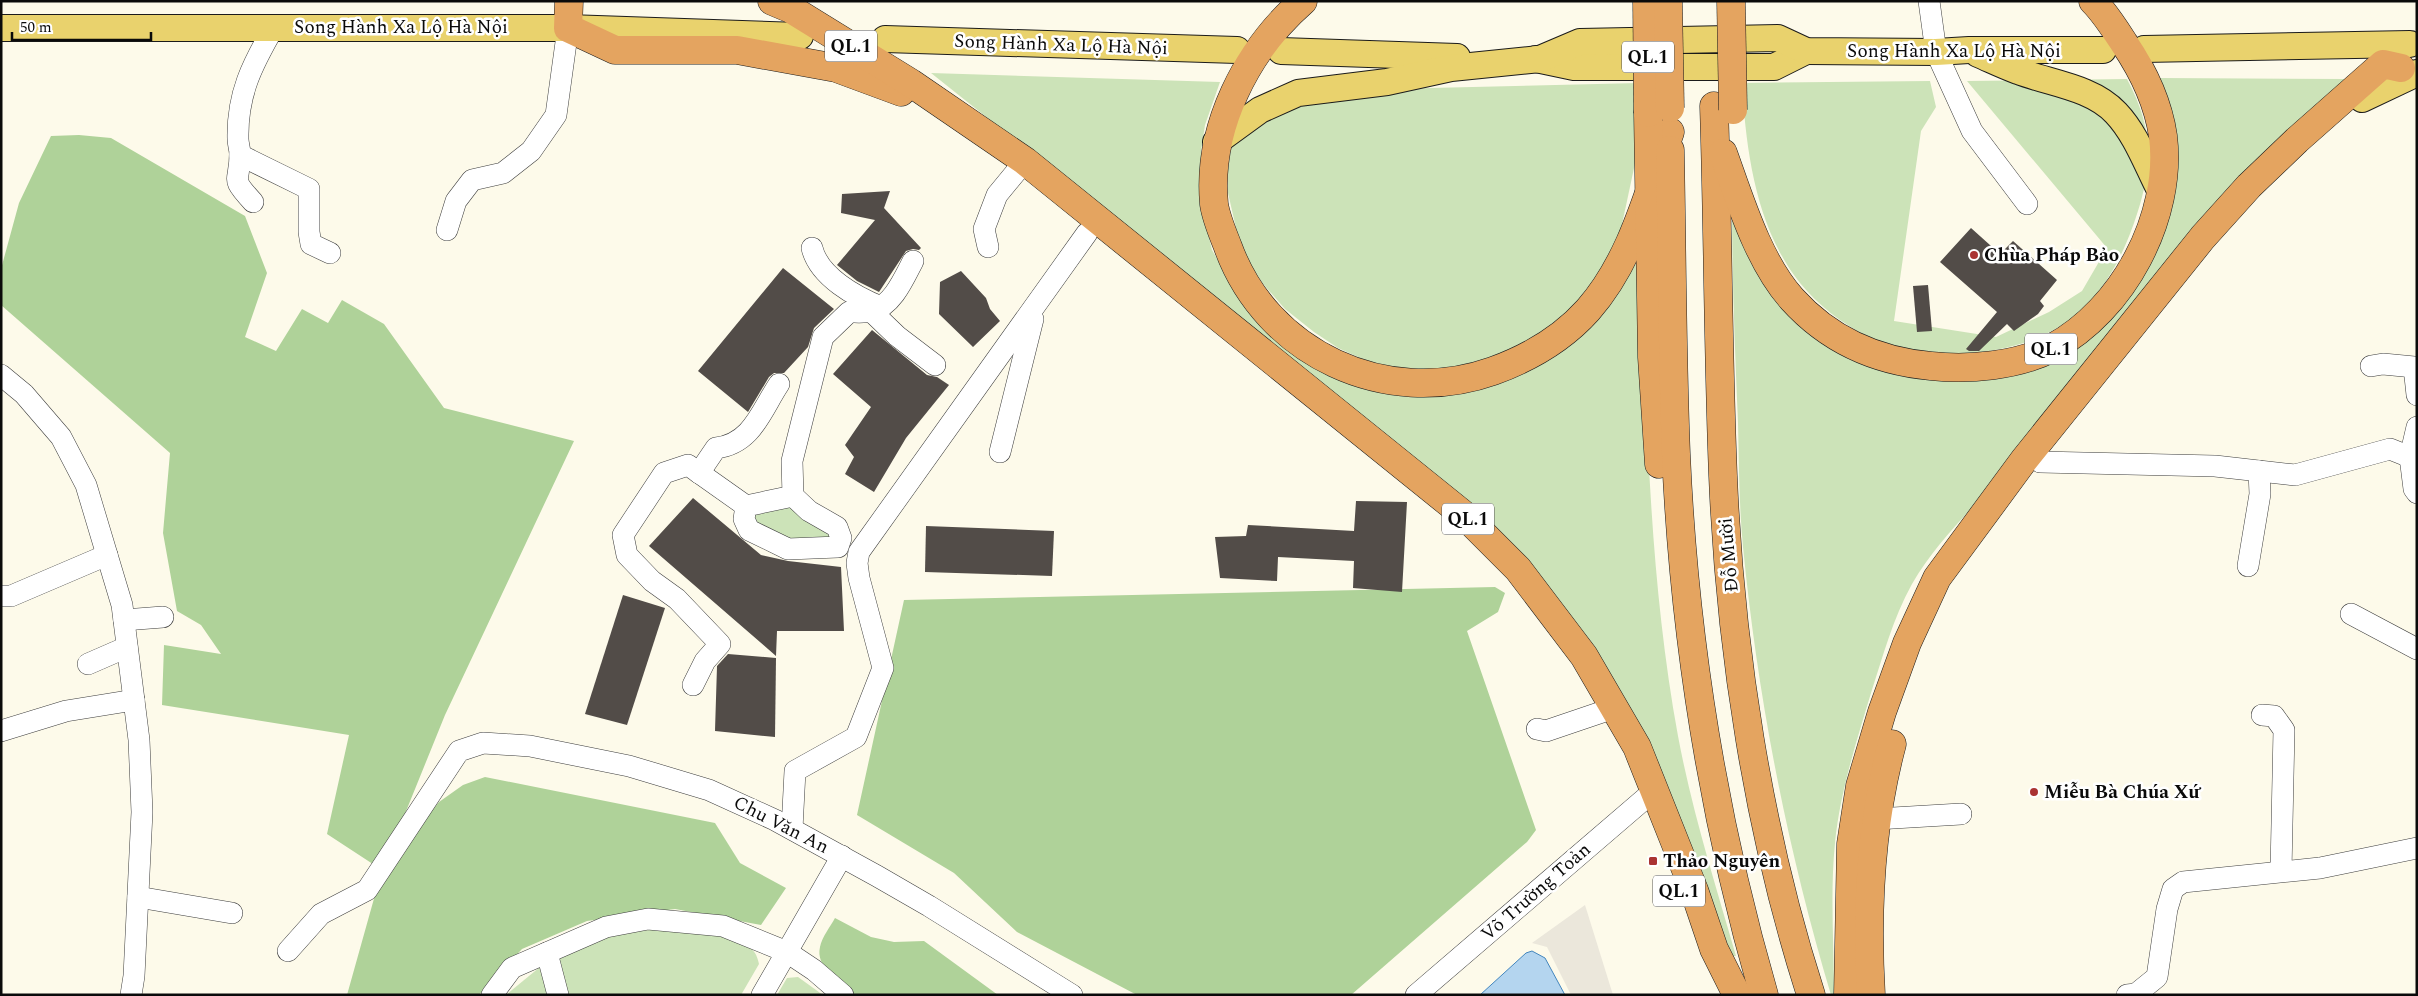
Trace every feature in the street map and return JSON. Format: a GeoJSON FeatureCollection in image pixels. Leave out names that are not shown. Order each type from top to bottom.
{"type":"FeatureCollection","features":[{"type":"Feature","properties":{"kind":"highway"},"geometry":{"type":"LineString","coordinates":[[569,1],[568,28],[615,50],[736,50],[836,68],[954,112]]}},
{"type":"Feature","properties":{"kind":"highway","name":"QL.1"},"geometry":{"type":"LineString","coordinates":[[772,1],[791,9],[954,112],[1025,161],[1464,515],[1518,569],[1584,656],[1638,747],[1650,793],[1714,950],[1732,985]]}},
{"type":"Feature","properties":{"kind":"highway","name":"QL.1"},"geometry":{"type":"LineString","coordinates":[[1303,1],[1266,41],[1240,80],[1226,112],[1216,142],[1213,175],[1214,206],[1234,265],[1259,305],[1297,340],[1319,355],[1345,368],[1388,381],[1414,384],[1462,380],[1533,354],[1574,325],[1605,288],[1635,233],[1650,188],[1663,118],[1647,1]]}},
{"type":"Feature","properties":{"kind":"highway","name":"QL.1"},"geometry":{"type":"LineString","coordinates":[[1668,1],[1663,118],[1676,456],[1687,601],[1708,756],[1722,833],[1764,995]]}},
{"type":"Feature","properties":{"kind":"highway","name":"QL.1"},"geometry":{"type":"LineString","coordinates":[[1712,1],[1721,116],[1735,186],[1746,216],[1774,273],[1790,297],[1828,332],[1853,346],[1880,357],[1912,364],[1940,367],[1971,366],[2025,358],[2050,349],[2074,335],[2095,317],[2116,294],[2134,267],[2149,234],[2164,169],[2163,137],[2155,102],[2140,68],[2093,1]]}},
{"type":"Feature","properties":{"kind":"highway","name":"QL.1"},"geometry":{"type":"LineString","coordinates":[[1721,116],[1731,1]]}},
{"type":"Feature","properties":{"kind":"highway"},"geometry":{"type":"LineString","coordinates":[[1871,995],[1869,903],[1881,784],[1899,716],[1923,651],[1951,589],[1989,529],[2040,462],[2169,298],[2214,245],[2300,155],[2362,99],[2411,61]]}},
{"type":"Feature","properties":{"kind":"highway"},"geometry":{"type":"LineString","coordinates":[[1848,995],[1851,844],[1860,786],[1894,677],[1907,643],[1937,578],[2042,437],[2178,266],[2249,186],[2296,140],[2383,64],[2411,61]]}},
{"type":"Feature","properties":{"kind":"highway","name":"Đỗ Mười"},"geometry":{"type":"LineString","coordinates":[[1721,116],[1723,477],[1742,693],[1762,803],[1797,951],[1811,995]]}},
{"type":"Feature","properties":{"kind":"highway","name":"QL.1"},"geometry":{"type":"LineString","coordinates":[[1056,185],[1071,220],[1397,476],[1459,528],[1510,576],[1543,621],[1602,712],[1650,793]]}},
{"type":"Feature","properties":{"kind":"highway","name":"QL.1"},"geometry":{"type":"LineString","coordinates":[[1650,188],[1652,357],[1658,452],[1688,716],[1711,829],[1752,995]]}},
{"type":"Feature","properties":{"kind":"main road","name":"Song Hành Xa Lộ Hà Nội"},"geometry":{"type":"LineString","coordinates":[[1,28],[568,28],[800,36]]}},
{"type":"Feature","properties":{"kind":"main road","name":"Song Hành Xa Lộ Hà Nội"},"geometry":{"type":"LineString","coordinates":[[1281,51],[1540,59],[1580,42],[1778,38],[1806,52],[2103,50]]}},
{"type":"Feature","properties":{"kind":"main road","name":"Song Hành Xa Lộ Hà Nội"},"geometry":{"type":"LineString","coordinates":[[885,39],[1237,50]]}},
{"type":"Feature","properties":{"kind":"main road"},"geometry":{"type":"LineString","coordinates":[[2144,49],[2411,61]]}},
{"type":"Feature","properties":{"kind":"main road"},"geometry":{"type":"LineString","coordinates":[[1969,50],[2018,71],[2079,90],[2116,112],[2131,134],[2160,190]]}},
{"type":"Feature","properties":{"kind":"main road"},"geometry":{"type":"LineString","coordinates":[[1216,142],[1260,110],[1298,93],[1387,82],[1451,68],[1540,59]]}},
{"type":"Feature","properties":{"kind":"street"},"geometry":{"type":"LineString","coordinates":[[1929,1],[1936,52],[1972,131],[2007,180],[2027,204]]}},
{"type":"Feature","properties":{"kind":"street"},"geometry":{"type":"LineString","coordinates":[[253,202],[238,186],[236,178],[240,155],[238,140],[241,94],[252,65],[274,27]]}},
{"type":"Feature","properties":{"kind":"street"},"geometry":{"type":"LineString","coordinates":[[447,230],[456,201],[472,180],[503,173],[531,151],[556,115],[568,28]]}},
{"type":"Feature","properties":{"kind":"street"},"geometry":{"type":"LineString","coordinates":[[240,155],[309,188],[309,232],[312,244],[330,254]]}},
{"type":"Feature","properties":{"kind":"street"},"geometry":{"type":"LineString","coordinates":[[988,247],[984,229],[997,195],[1025,161]]}},
{"type":"Feature","properties":{"kind":"street"},"geometry":{"type":"LineString","coordinates":[[792,828],[795,771],[856,736],[883,668],[859,578],[857,563],[859,552],[1038,305],[1087,233]]}},
{"type":"Feature","properties":{"kind":"street"},"geometry":{"type":"LineString","coordinates":[[812,248],[824,270],[876,309],[897,336],[935,365]]}},
{"type":"Feature","properties":{"kind":"street"},"geometry":{"type":"LineString","coordinates":[[746,506],[744,519],[749,530],[788,549],[838,547],[841,538],[837,527],[809,511],[793,496],[792,461],[823,337],[849,312],[876,309],[897,290],[913,261]]}},
{"type":"Feature","properties":{"kind":"street"},"geometry":{"type":"LineString","coordinates":[[1000,452],[1013,392],[1038,305]]}},
{"type":"Feature","properties":{"kind":"street"},"geometry":{"type":"LineString","coordinates":[[2371,366],[2383,364],[2414,367],[2417,395]]}},
{"type":"Feature","properties":{"kind":"street"},"geometry":{"type":"LineString","coordinates":[[1,375],[24,394],[61,438],[86,485],[124,620],[134,700],[142,812],[134,976],[131,995]]}},
{"type":"Feature","properties":{"kind":"street"},"geometry":{"type":"LineString","coordinates":[[699,473],[716,448],[729,447],[744,439],[779,384]]}},
{"type":"Feature","properties":{"kind":"street"},"geometry":{"type":"LineString","coordinates":[[2417,427],[2410,457],[2414,489],[2417,493]]}},
{"type":"Feature","properties":{"kind":"street"},"geometry":{"type":"LineString","coordinates":[[2040,462],[2215,466],[2295,475],[2390,449],[2410,457]]}},
{"type":"Feature","properties":{"kind":"street"},"geometry":{"type":"LineString","coordinates":[[693,684],[705,661],[725,648],[677,599],[652,581],[627,555],[623,535],[664,473],[688,465],[746,506],[793,496]]}},
{"type":"Feature","properties":{"kind":"street"},"geometry":{"type":"LineString","coordinates":[[2248,566],[2260,494],[2259,471]]}},
{"type":"Feature","properties":{"kind":"street"},"geometry":{"type":"LineString","coordinates":[[841,538],[873,532]]}},
{"type":"Feature","properties":{"kind":"street"},"geometry":{"type":"LineString","coordinates":[[1,596],[12,596],[107,555]]}},
{"type":"Feature","properties":{"kind":"street"},"geometry":{"type":"LineString","coordinates":[[2351,614],[2417,649]]}},
{"type":"Feature","properties":{"kind":"street"},"geometry":{"type":"LineString","coordinates":[[124,620],[163,617]]}},
{"type":"Feature","properties":{"kind":"street"},"geometry":{"type":"LineString","coordinates":[[88,664],[128,647]]}},
{"type":"Feature","properties":{"kind":"street"},"geometry":{"type":"LineString","coordinates":[[1,731],[66,711],[134,700]]}},
{"type":"Feature","properties":{"kind":"street"},"geometry":{"type":"LineString","coordinates":[[1537,729],[1546,731],[1602,712]]}},
{"type":"Feature","properties":{"kind":"street"},"geometry":{"type":"LineString","coordinates":[[2262,715],[2274,716],[2284,730],[2281,872]]}},
{"type":"Feature","properties":{"kind":"street","name":"Chu Văn An"},"geometry":{"type":"LineString","coordinates":[[288,951],[321,914],[367,890],[459,751],[483,743],[530,746],[628,766],[709,790],[792,828],[842,856],[929,906],[1072,995]]}},
{"type":"Feature","properties":{"kind":"street","name":"Võ Trường Toản"},"geometry":{"type":"LineString","coordinates":[[1416,995],[1650,793]]}},
{"type":"Feature","properties":{"kind":"street"},"geometry":{"type":"LineString","coordinates":[[1876,819],[1961,814]]}},
{"type":"Feature","properties":{"kind":"street"},"geometry":{"type":"LineString","coordinates":[[2127,995],[2136,994],[2157,977],[2167,909],[2173,889],[2183,882],[2320,868],[2417,848]]}},
{"type":"Feature","properties":{"kind":"street"},"geometry":{"type":"LineString","coordinates":[[762,995],[842,856]]}},
{"type":"Feature","properties":{"kind":"street"},"geometry":{"type":"LineString","coordinates":[[138,897],[232,913]]}},
{"type":"Feature","properties":{"kind":"street"},"geometry":{"type":"LineString","coordinates":[[492,995],[512,968],[606,927],[648,919],[723,926],[787,952],[814,970],[842,995]]}},
{"type":"Feature","properties":{"kind":"street"},"geometry":{"type":"LineString","coordinates":[[547,953],[558,995]]}},
{"type":"Feature","properties":{"kind":"green space"},"geometry":{"type":"Polygon","coordinates":[[[931,73],[1220,82],[1205,125],[1201,151],[1201,173],[1207,229],[1212,250],[1240,298],[1369,389],[1401,395],[1435,396],[1469,392],[1502,381],[1625,281],[1642,254],[1651,496],[1655,556],[1668,676],[1690,792],[1736,956],[1732,956],[1659,770],[1409,453],[931,73]]]}},
{"type":"Feature","properties":{"kind":"green space"},"geometry":{"type":"Polygon","coordinates":[[[2160,78],[2345,79],[2244,176],[1978,501],[1943,541],[1912,584],[1899,610],[1884,651],[1854,749],[1837,824],[1832,900],[1834,995],[1831,995],[1801,884],[1776,773],[1749,604],[1740,501],[1732,206],[1808,327],[1959,378],[2114,312],[2171,109],[2160,78]]]}},
{"type":"Feature","properties":{"kind":"green space"},"geometry":{"type":"Polygon","coordinates":[[[2127,79],[2142,113],[2148,145],[2146,178],[2137,214],[2120,257],[2104,284],[2084,308],[2050,332],[2026,342],[2000,349],[1972,353],[1917,351],[1891,345],[1858,331],[1822,306],[1800,283],[1785,261],[1773,238],[1756,188],[1747,135],[1742,83],[1930,81],[1936,107],[1921,131],[1894,321],[1996,337],[2049,312],[2082,291],[2107,248],[1967,81],[2127,79]]]}},
{"type":"Feature","properties":{"kind":"green space"},"geometry":{"type":"Polygon","coordinates":[[[1639,83],[1637,154],[1621,229],[1610,257],[1591,285],[1572,307],[1549,328],[1499,358],[1447,370],[1396,368],[1367,361],[1338,348],[1285,309],[1264,285],[1249,263],[1239,241],[1228,193],[1228,169],[1231,148],[1243,134],[1289,104],[1387,89],[1639,83]]]}},
{"type":"Feature","properties":{"kind":"green space"},"geometry":{"type":"Polygon","coordinates":[[[79,135],[111,138],[245,216],[267,273],[245,337],[276,351],[302,309],[328,323],[342,300],[384,324],[444,408],[574,441],[445,715],[383,868],[439,802],[463,785],[485,777],[715,823],[740,863],[786,888],[761,925],[675,909],[587,921],[522,949],[479,995],[347,995],[382,870],[327,834],[349,735],[162,705],[164,645],[221,654],[201,625],[177,611],[163,533],[170,453],[1,305],[1,269],[19,203],[51,136],[79,135]]]}},
{"type":"Feature","properties":{"kind":"green space"},"geometry":{"type":"Polygon","coordinates":[[[791,499],[838,537],[790,546],[752,529],[749,509],[791,499]]]}},
{"type":"Feature","properties":{"kind":"green space"},"geometry":{"type":"Polygon","coordinates":[[[1495,587],[1505,593],[1498,612],[1467,631],[1536,830],[1527,842],[1351,995],[1137,995],[1017,932],[954,873],[857,815],[904,600],[1495,587]]]}},
{"type":"Feature","properties":{"kind":"green space"},"geometry":{"type":"Polygon","coordinates":[[[835,918],[871,937],[894,942],[924,941],[998,995],[852,995],[825,968],[819,954],[822,940],[835,918]]]}},
{"type":"Feature","properties":{"kind":"green space"},"geometry":{"type":"Polygon","coordinates":[[[666,929],[714,935],[749,947],[756,954],[759,964],[741,995],[568,995],[559,956],[613,935],[666,929]]]}},
{"type":"Feature","properties":{"kind":"green space"},"geometry":{"type":"Polygon","coordinates":[[[540,967],[548,995],[506,995],[540,967]]]}},
{"type":"Feature","properties":{"kind":"green space"},"geometry":{"type":"Polygon","coordinates":[[[798,977],[823,995],[777,995],[787,978],[798,977]]]}},
{"type":"Feature","properties":{"kind":"shaded area"},"geometry":{"type":"Polygon","coordinates":[[[1585,905],[1613,995],[1571,995],[1547,947],[1532,943],[1585,905]]]}},
{"type":"Feature","properties":{"kind":"water"},"geometry":{"type":"Polygon","coordinates":[[[1532,951],[1545,958],[1565,995],[1480,995],[1526,953],[1532,951]]]}},
{"type":"Feature","properties":{"kind":"building"},"geometry":{"type":"Polygon","coordinates":[[[890,191],[884,208],[921,248],[919,250],[906,251],[879,292],[857,281],[837,265],[875,220],[841,213],[842,194],[890,191]]]}},
{"type":"Feature","properties":{"kind":"building"},"geometry":{"type":"Polygon","coordinates":[[[1971,228],[2000,254],[2013,241],[2057,280],[2040,301],[2044,306],[2038,314],[2014,331],[2007,324],[1979,351],[1969,351],[1966,349],[1997,312],[1940,262],[1971,228]]]}},
{"type":"Feature","properties":{"kind":"building"},"geometry":{"type":"Polygon","coordinates":[[[783,268],[834,309],[814,328],[808,347],[784,373],[774,373],[769,377],[748,412],[698,371],[783,268]]]}},
{"type":"Feature","properties":{"kind":"building"},"geometry":{"type":"Polygon","coordinates":[[[961,271],[986,298],[990,309],[1000,321],[973,347],[939,314],[940,282],[961,271]]]}},
{"type":"Feature","properties":{"kind":"building"},"geometry":{"type":"Polygon","coordinates":[[[1928,285],[1932,331],[1917,332],[1913,286],[1928,285]]]}},
{"type":"Feature","properties":{"kind":"building"},"geometry":{"type":"Polygon","coordinates":[[[872,330],[927,375],[937,377],[949,385],[906,438],[874,492],[845,474],[854,457],[845,445],[871,407],[833,374],[872,330]]]}},
{"type":"Feature","properties":{"kind":"building"},"geometry":{"type":"Polygon","coordinates":[[[693,498],[761,555],[788,561],[841,567],[844,631],[777,631],[776,656],[649,546],[693,498]]]}},
{"type":"Feature","properties":{"kind":"building"},"geometry":{"type":"Polygon","coordinates":[[[1356,501],[1407,502],[1402,592],[1353,588],[1354,561],[1278,557],[1277,581],[1220,578],[1215,537],[1246,536],[1248,525],[1354,531],[1356,501]]]}},
{"type":"Feature","properties":{"kind":"building"},"geometry":{"type":"Polygon","coordinates":[[[926,526],[1054,531],[1052,576],[925,572],[926,526]]]}},
{"type":"Feature","properties":{"kind":"building"},"geometry":{"type":"Polygon","coordinates":[[[623,595],[665,608],[627,725],[585,714],[623,595]]]}},
{"type":"Feature","properties":{"kind":"building"},"geometry":{"type":"Polygon","coordinates":[[[728,654],[776,658],[775,737],[715,731],[717,666],[728,654]]]}},
{"type":"Feature","properties":{"kind":"place","name":"Chùa Pháp Bảo"},"geometry":{"type":"Point","coordinates":[1974,255]}},
{"type":"Feature","properties":{"kind":"place","name":"Miễu Bà Chúa Xứ"},"geometry":{"type":"Point","coordinates":[2034,792]}},
{"type":"Feature","properties":{"kind":"place","name":"Thảo Nguyên"},"geometry":{"type":"Point","coordinates":[1653,861]}}]}
